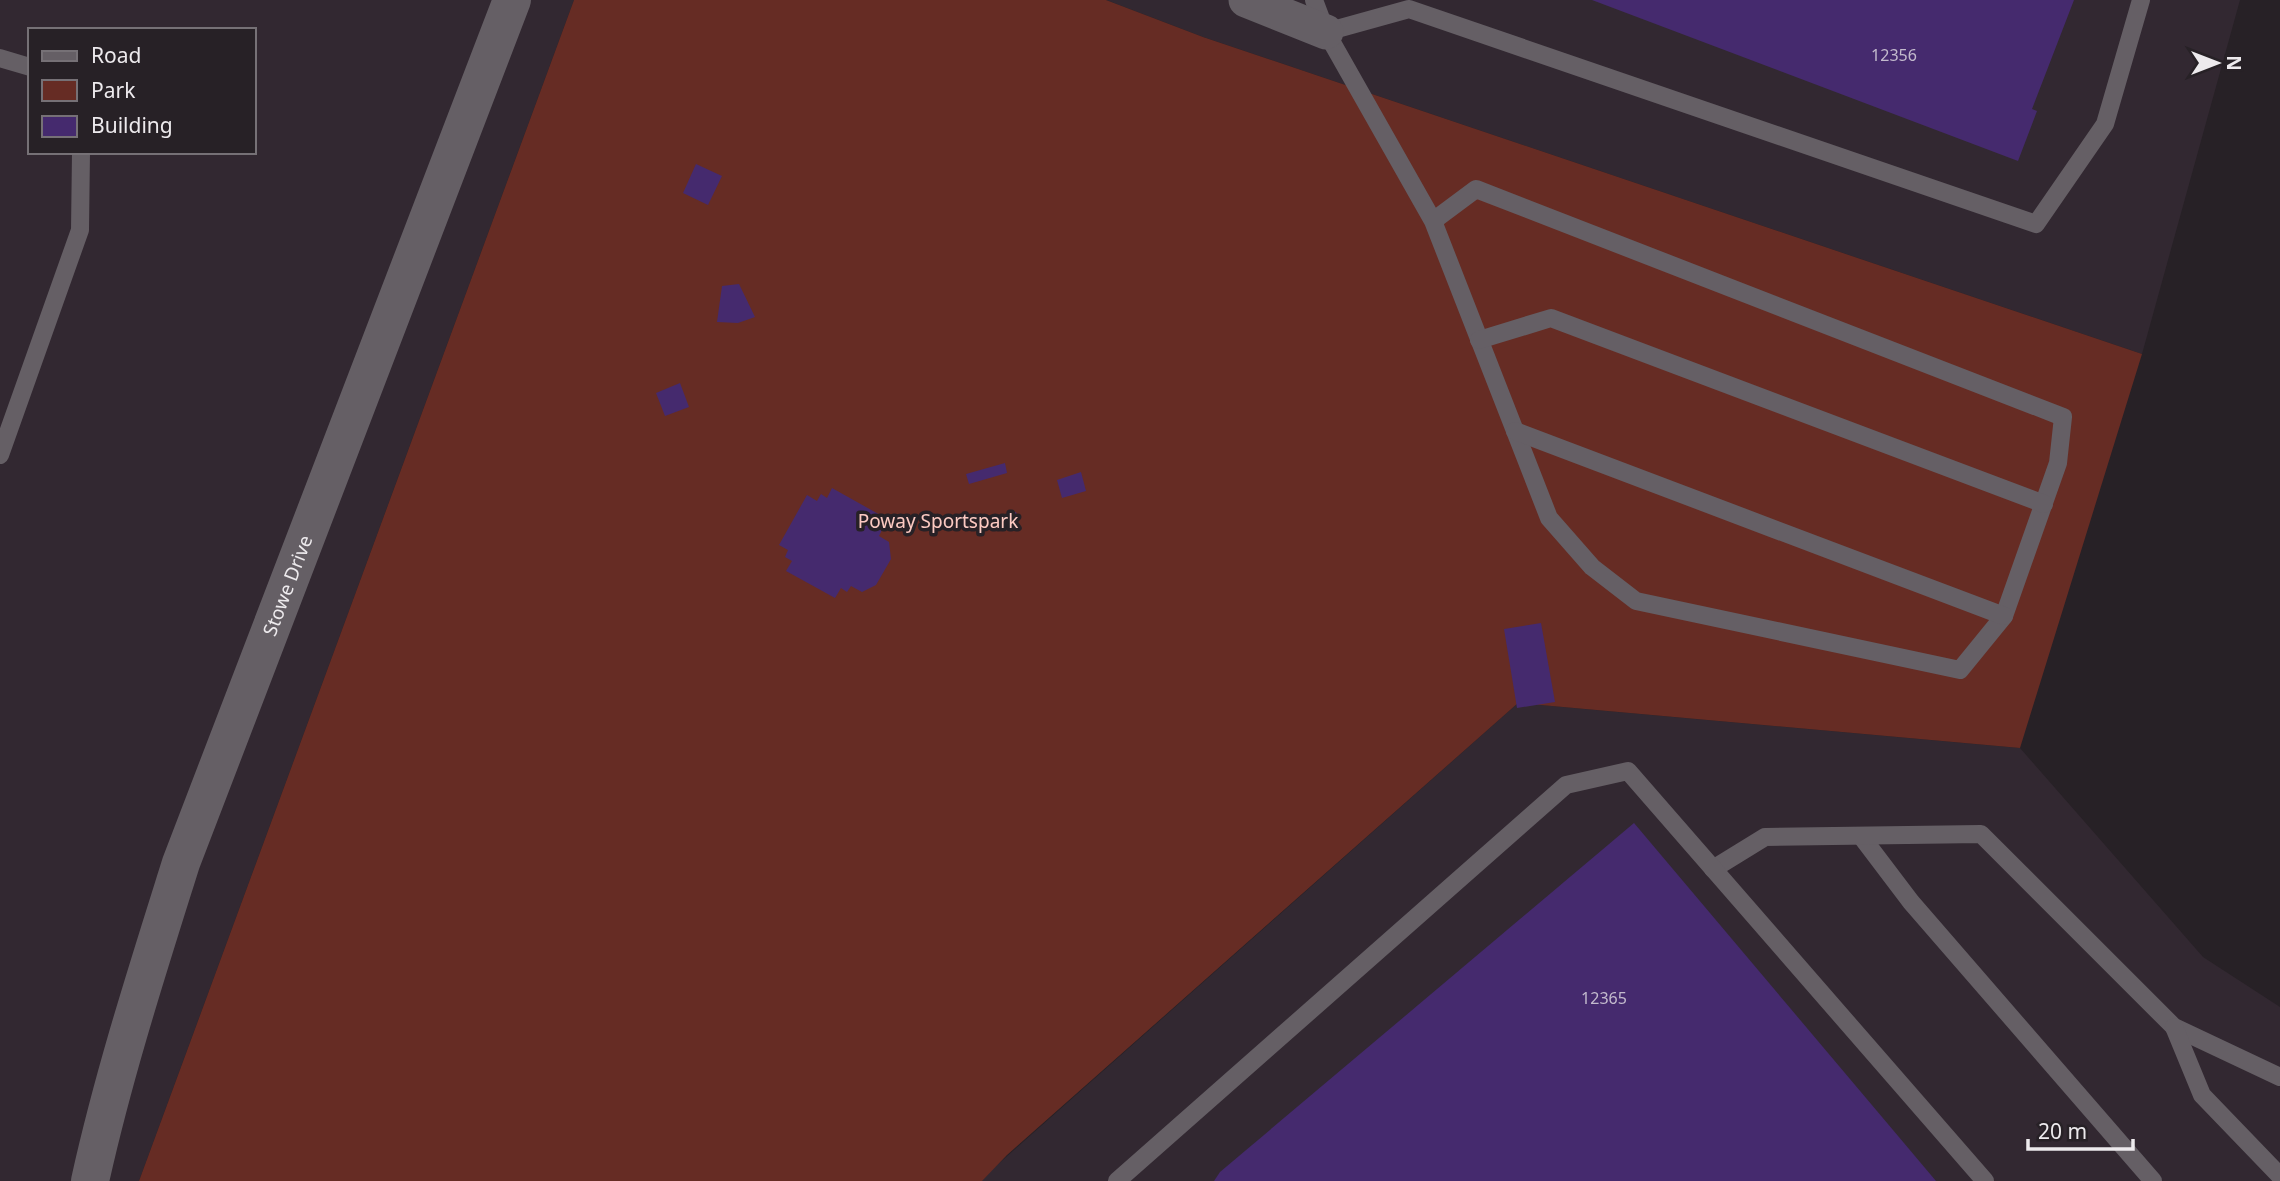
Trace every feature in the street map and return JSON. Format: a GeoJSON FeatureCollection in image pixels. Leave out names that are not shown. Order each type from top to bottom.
{"type":"FeatureCollection","features":[{"type":"Feature","properties":{"kind":"main road","name":"Stowe Drive"},"geometry":{"type":"LineString","coordinates":[[90,1181],[122,1054],[181,863],[512,0]]}},
{"type":"Feature","properties":{"kind":"street"},"geometry":{"type":"LineString","coordinates":[[1246,0],[1320,16]]}},
{"type":"Feature","properties":{"kind":"lane"},"geometry":{"type":"LineString","coordinates":[[1433,221],[1476,189],[2063,417],[2058,463],[2004,616],[1960,670],[1636,601],[1592,567],[1549,518],[1433,221],[1320,16],[1411,4],[2036,224],[2105,124],[2141,0]]}},
{"type":"Feature","properties":{"kind":"lane"},"geometry":{"type":"LineString","coordinates":[[0,58],[28,66]]}},
{"type":"Feature","properties":{"kind":"lane"},"geometry":{"type":"LineString","coordinates":[[0,455],[80,230],[81,154]]}},
{"type":"Feature","properties":{"kind":"lane"},"geometry":{"type":"LineString","coordinates":[[1479,340],[1551,318],[2044,503]]}},
{"type":"Feature","properties":{"kind":"lane"},"geometry":{"type":"LineString","coordinates":[[1514,431],[2004,616]]}},
{"type":"Feature","properties":{"kind":"lane"},"geometry":{"type":"LineString","coordinates":[[1117,1181],[1566,785],[1628,771],[1984,1181]]}},
{"type":"Feature","properties":{"kind":"lane"},"geometry":{"type":"LineString","coordinates":[[1713,869],[1765,837],[1981,834],[2174,1027],[2280,1077]]}},
{"type":"Feature","properties":{"kind":"lane"},"geometry":{"type":"LineString","coordinates":[[1861,836],[1912,902],[2153,1181]]}},
{"type":"Feature","properties":{"kind":"lane"},"geometry":{"type":"LineString","coordinates":[[2174,1027],[2202,1094],[2280,1176]]}},
{"type":"Feature","properties":{"kind":"shaded area"},"geometry":{"type":"Polygon","coordinates":[[[0,0],[574,0],[139,1181],[0,1181],[0,0]]]}},
{"type":"Feature","properties":{"kind":"shaded area"},"geometry":{"type":"Polygon","coordinates":[[[1106,0],[2240,0],[2142,354],[1203,37],[1106,0]]]}},
{"type":"Feature","properties":{"kind":"shaded area"},"geometry":{"type":"Polygon","coordinates":[[[1518,703],[2020,748],[2203,957],[2280,1007],[2280,1181],[979,1181],[1518,703]]]}},
{"type":"Feature","properties":{"kind":"green space","name":"Poway Sportspark"},"geometry":{"type":"Polygon","coordinates":[[[574,0],[1106,0],[1203,37],[2142,354],[2020,748],[1518,703],[1007,1155],[982,1181],[139,1181],[574,0]]]}},
{"type":"Feature","properties":{"kind":"building"},"geometry":{"type":"Polygon","coordinates":[[[1592,0],[2074,0],[2032,109],[2037,111],[2018,161],[1592,0]]]}},
{"type":"Feature","properties":{"kind":"building"},"geometry":{"type":"Polygon","coordinates":[[[696,164],[722,176],[708,205],[683,193],[696,164]]]}},
{"type":"Feature","properties":{"kind":"building"},"geometry":{"type":"Polygon","coordinates":[[[739,284],[755,317],[738,323],[717,322],[722,286],[739,284]]]}},
{"type":"Feature","properties":{"kind":"building"},"geometry":{"type":"Polygon","coordinates":[[[680,383],[689,407],[665,416],[656,393],[680,383]]]}},
{"type":"Feature","properties":{"kind":"building"},"geometry":{"type":"Polygon","coordinates":[[[1005,463],[1007,473],[969,484],[966,474],[1005,463]]]}},
{"type":"Feature","properties":{"kind":"building"},"geometry":{"type":"Polygon","coordinates":[[[1081,472],[1086,491],[1062,498],[1057,480],[1081,472]]]}},
{"type":"Feature","properties":{"kind":"building"},"geometry":{"type":"Polygon","coordinates":[[[832,488],[882,516],[876,527],[882,530],[879,536],[889,542],[891,559],[876,585],[862,592],[851,586],[847,592],[841,588],[835,598],[786,571],[792,561],[785,557],[788,550],[779,545],[807,495],[817,501],[821,494],[827,498],[832,488]]]}},
{"type":"Feature","properties":{"kind":"building"},"geometry":{"type":"Polygon","coordinates":[[[1016,512],[1019,521],[981,532],[978,523],[1016,512]]]}},
{"type":"Feature","properties":{"kind":"building"},"geometry":{"type":"Polygon","coordinates":[[[1541,623],[1555,702],[1517,708],[1504,629],[1541,623]]]}},
{"type":"Feature","properties":{"kind":"building"},"geometry":{"type":"Polygon","coordinates":[[[1634,823],[1936,1181],[1214,1181],[1220,1172],[1634,823]]]}}]}
